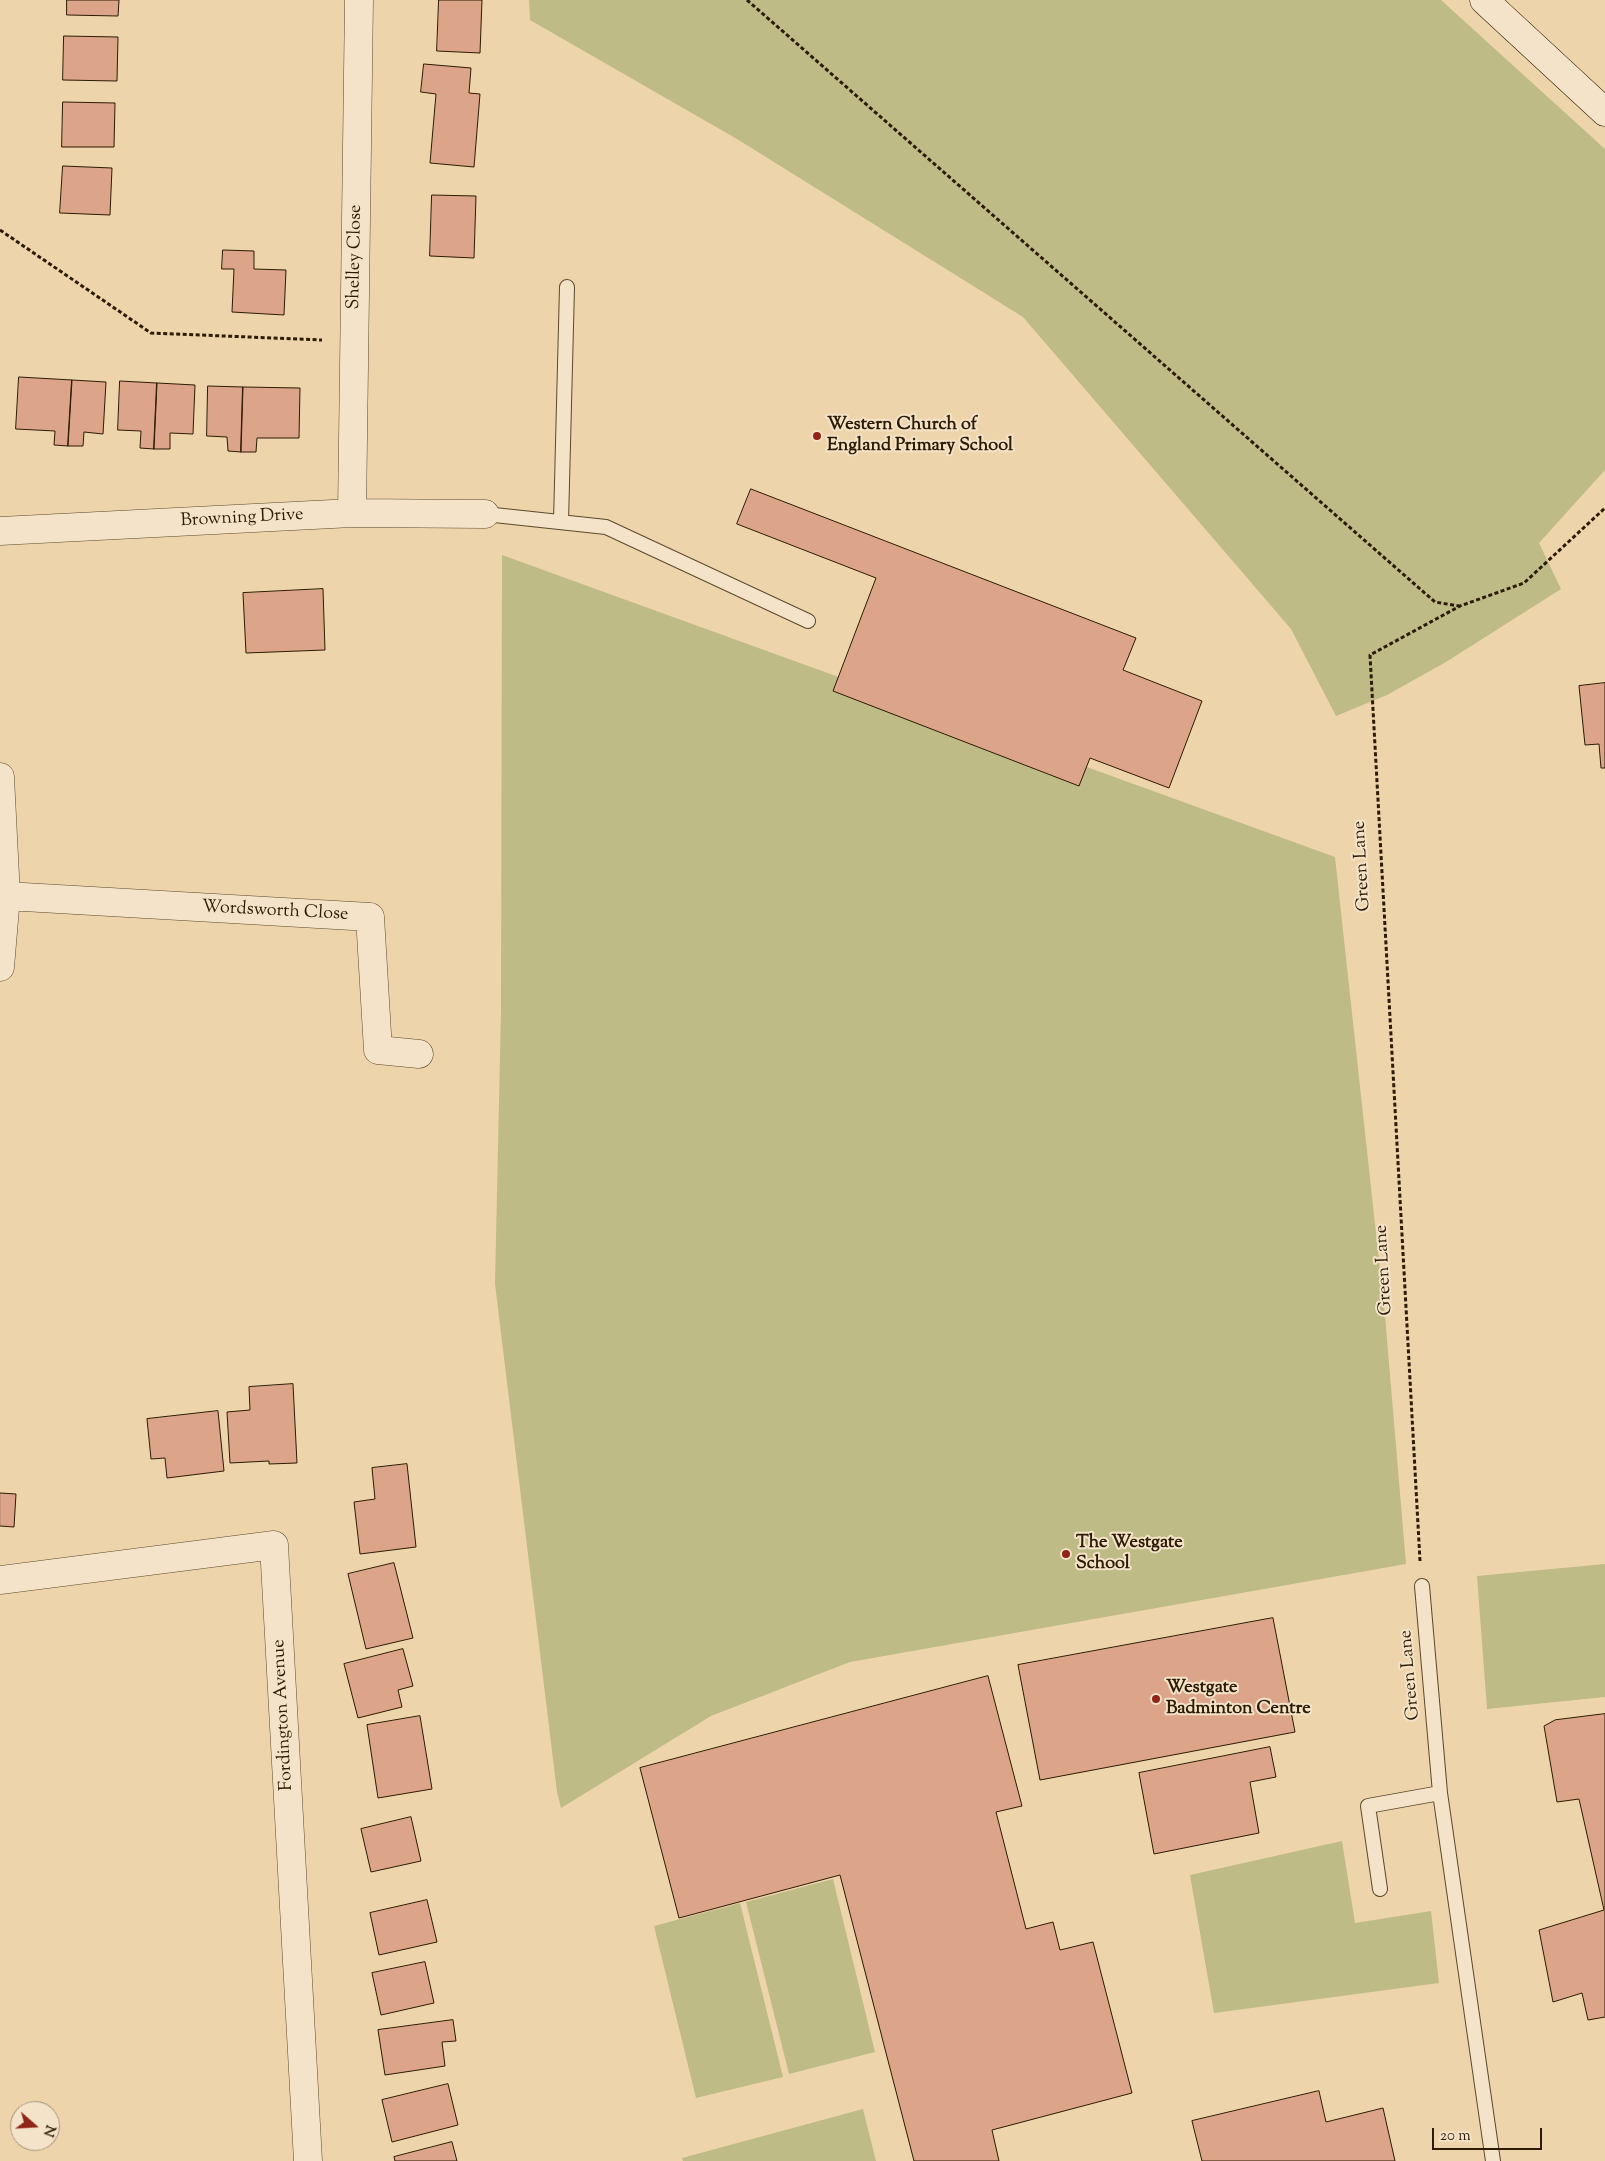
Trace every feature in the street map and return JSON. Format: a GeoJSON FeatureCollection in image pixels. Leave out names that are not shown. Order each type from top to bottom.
{"type":"FeatureCollection","features":[{"type":"Feature","properties":{"kind":"street","name":"Shelley Close"},"geometry":{"type":"LineString","coordinates":[[352,513],[358,0]]}},
{"type":"Feature","properties":{"kind":"street"},"geometry":{"type":"LineString","coordinates":[[1484,0],[1605,112]]}},
{"type":"Feature","properties":{"kind":"street","name":"Browning Drive"},"geometry":{"type":"LineString","coordinates":[[0,531],[352,513],[484,514]]}},
{"type":"Feature","properties":{"kind":"street"},"geometry":{"type":"LineString","coordinates":[[0,777],[6,896],[0,967]]}},
{"type":"Feature","properties":{"kind":"street","name":"Wordsworth Close"},"geometry":{"type":"LineString","coordinates":[[6,896],[370,917],[378,1050],[420,1054]]}},
{"type":"Feature","properties":{"kind":"street","name":"Fordington Avenue"},"geometry":{"type":"LineString","coordinates":[[0,1580],[274,1545],[308,2161]]}},
{"type":"Feature","properties":{"kind":"lane"},"geometry":{"type":"LineString","coordinates":[[561,522],[568,287]]}},
{"type":"Feature","properties":{"kind":"lane"},"geometry":{"type":"LineString","coordinates":[[484,514],[606,527],[808,621]]}},
{"type":"Feature","properties":{"kind":"lane","name":"Green Lane"},"geometry":{"type":"LineString","coordinates":[[1422,1586],[1440,1793],[1493,2161]]}},
{"type":"Feature","properties":{"kind":"lane"},"geometry":{"type":"LineString","coordinates":[[1380,1889],[1368,1806],[1440,1793]]}},
{"type":"Feature","properties":{"kind":"path"},"geometry":{"type":"LineString","coordinates":[[747,0],[1435,602],[1460,606]]}},
{"type":"Feature","properties":{"kind":"path"},"geometry":{"type":"LineString","coordinates":[[0,230],[152,333],[355,342]]}},
{"type":"Feature","properties":{"kind":"path","name":"Green Lane"},"geometry":{"type":"LineString","coordinates":[[1422,1586],[1370,655],[1460,606],[1524,583],[1605,508]]}},
{"type":"Feature","properties":{"kind":"shaded area"},"geometry":{"type":"Polygon","coordinates":[[[529,0],[1441,0],[1605,149],[1605,470],[1539,543],[1561,589],[1446,662],[1387,695],[1336,716],[1291,629],[1023,317],[737,139],[530,20],[529,0]]]}},
{"type":"Feature","properties":{"kind":"shaded area"},"geometry":{"type":"Polygon","coordinates":[[[502,555],[1335,857],[1385,1316],[1406,1564],[850,1662],[711,1716],[561,1808],[557,1792],[495,1284],[501,1010],[502,555]]]}},
{"type":"Feature","properties":{"kind":"shaded area"},"geometry":{"type":"Polygon","coordinates":[[[1605,1564],[1605,1697],[1487,1709],[1477,1576],[1605,1564]]]}},
{"type":"Feature","properties":{"kind":"shaded area"},"geometry":{"type":"Polygon","coordinates":[[[1342,1841],[1355,1923],[1431,1911],[1439,1983],[1214,2013],[1190,1875],[1342,1841]]]}},
{"type":"Feature","properties":{"kind":"shaded area"},"geometry":{"type":"Polygon","coordinates":[[[833,1879],[875,2052],[789,2074],[746,1902],[833,1879]]]}},
{"type":"Feature","properties":{"kind":"shaded area"},"geometry":{"type":"Polygon","coordinates":[[[740,1903],[783,2077],[696,2098],[654,1926],[740,1903]]]}},
{"type":"Feature","properties":{"kind":"shaded area"},"geometry":{"type":"Polygon","coordinates":[[[863,2109],[876,2161],[683,2161],[682,2158],[863,2109]]]}},
{"type":"Feature","properties":{"kind":"building"},"geometry":{"type":"Polygon","coordinates":[[[67,0],[119,0],[118,16],[67,15],[67,0]]]}},
{"type":"Feature","properties":{"kind":"building"},"geometry":{"type":"Polygon","coordinates":[[[439,0],[482,0],[480,53],[437,51],[439,0]]]}},
{"type":"Feature","properties":{"kind":"building"},"geometry":{"type":"Polygon","coordinates":[[[64,36],[118,37],[117,81],[63,80],[64,36]]]}},
{"type":"Feature","properties":{"kind":"building"},"geometry":{"type":"Polygon","coordinates":[[[424,64],[471,68],[469,93],[480,94],[474,167],[430,163],[436,94],[421,92],[424,64]]]}},
{"type":"Feature","properties":{"kind":"building"},"geometry":{"type":"Polygon","coordinates":[[[63,102],[115,103],[114,147],[62,147],[63,102]]]}},
{"type":"Feature","properties":{"kind":"building"},"geometry":{"type":"Polygon","coordinates":[[[63,166],[112,168],[110,215],[60,213],[63,166]]]}},
{"type":"Feature","properties":{"kind":"building"},"geometry":{"type":"Polygon","coordinates":[[[432,195],[476,196],[474,258],[430,256],[432,195]]]}},
{"type":"Feature","properties":{"kind":"building"},"geometry":{"type":"Polygon","coordinates":[[[223,250],[254,251],[254,269],[286,270],[284,315],[232,312],[234,269],[222,269],[223,250]]]}},
{"type":"Feature","properties":{"kind":"building"},"geometry":{"type":"Polygon","coordinates":[[[19,377],[72,380],[68,446],[54,445],[55,431],[16,429],[19,377]]]}},
{"type":"Feature","properties":{"kind":"building"},"geometry":{"type":"Polygon","coordinates":[[[72,380],[106,382],[103,434],[84,432],[83,446],[68,446],[72,380]]]}},
{"type":"Feature","properties":{"kind":"building"},"geometry":{"type":"Polygon","coordinates":[[[120,381],[157,383],[154,449],[140,448],[141,431],[118,430],[120,381]]]}},
{"type":"Feature","properties":{"kind":"building"},"geometry":{"type":"Polygon","coordinates":[[[157,383],[195,385],[193,434],[170,433],[170,449],[154,449],[157,383]]]}},
{"type":"Feature","properties":{"kind":"building"},"geometry":{"type":"Polygon","coordinates":[[[208,386],[243,387],[241,452],[228,451],[227,437],[207,436],[208,386]]]}},
{"type":"Feature","properties":{"kind":"building"},"geometry":{"type":"Polygon","coordinates":[[[243,387],[300,388],[299,438],[257,438],[256,452],[241,452],[243,387]]]}},
{"type":"Feature","properties":{"kind":"building"},"geometry":{"type":"Polygon","coordinates":[[[751,489],[1136,638],[1123,670],[1202,701],[1169,788],[1090,758],[1079,786],[833,691],[876,578],[737,524],[751,489]]]}},
{"type":"Feature","properties":{"kind":"building"},"geometry":{"type":"Polygon","coordinates":[[[323,589],[325,650],[246,653],[243,593],[323,589]]]}},
{"type":"Feature","properties":{"kind":"building"},"geometry":{"type":"Polygon","coordinates":[[[1605,683],[1605,768],[1601,768],[1599,744],[1585,745],[1579,686],[1605,683]]]}},
{"type":"Feature","properties":{"kind":"building"},"geometry":{"type":"Polygon","coordinates":[[[293,1384],[297,1463],[269,1464],[269,1461],[230,1463],[227,1412],[250,1410],[249,1387],[293,1384]]]}},
{"type":"Feature","properties":{"kind":"building"},"geometry":{"type":"Polygon","coordinates":[[[218,1411],[224,1471],[167,1478],[165,1458],[151,1459],[147,1419],[218,1411]]]}},
{"type":"Feature","properties":{"kind":"building"},"geometry":{"type":"Polygon","coordinates":[[[407,1464],[416,1547],[360,1554],[354,1502],[375,1499],[372,1468],[407,1464]]]}},
{"type":"Feature","properties":{"kind":"building"},"geometry":{"type":"Polygon","coordinates":[[[0,1493],[16,1494],[14,1527],[0,1526],[0,1493]]]}},
{"type":"Feature","properties":{"kind":"building"},"geometry":{"type":"Polygon","coordinates":[[[394,1563],[413,1638],[366,1649],[348,1574],[394,1563]]]}},
{"type":"Feature","properties":{"kind":"building","name":"Westgate Badminton Centre"},"geometry":{"type":"Polygon","coordinates":[[[1273,1618],[1295,1732],[1040,1780],[1018,1665],[1273,1618]]]}},
{"type":"Feature","properties":{"kind":"building"},"geometry":{"type":"Polygon","coordinates":[[[403,1649],[413,1686],[398,1690],[402,1707],[358,1718],[344,1664],[403,1649]]]}},
{"type":"Feature","properties":{"kind":"building"},"geometry":{"type":"Polygon","coordinates":[[[988,1676],[1022,1806],[996,1812],[1026,1929],[1053,1922],[1060,1950],[1093,1942],[1132,2093],[992,2130],[999,2161],[914,2161],[840,1875],[679,1918],[640,1768],[988,1676]]]}},
{"type":"Feature","properties":{"kind":"building"},"geometry":{"type":"Polygon","coordinates":[[[1605,1714],[1605,2017],[1588,2020],[1582,1993],[1553,2002],[1539,1930],[1604,1910],[1579,1799],[1557,1802],[1544,1726],[1555,1720],[1605,1714]]]}},
{"type":"Feature","properties":{"kind":"building"},"geometry":{"type":"Polygon","coordinates":[[[420,1716],[432,1789],[378,1798],[367,1725],[420,1716]]]}},
{"type":"Feature","properties":{"kind":"building"},"geometry":{"type":"Polygon","coordinates":[[[1270,1747],[1276,1777],[1250,1782],[1259,1833],[1154,1854],[1139,1773],[1270,1747]]]}},
{"type":"Feature","properties":{"kind":"building"},"geometry":{"type":"Polygon","coordinates":[[[411,1817],[421,1861],[371,1872],[361,1829],[411,1817]]]}},
{"type":"Feature","properties":{"kind":"building"},"geometry":{"type":"Polygon","coordinates":[[[427,1900],[437,1942],[379,1955],[370,1913],[427,1900]]]}},
{"type":"Feature","properties":{"kind":"building"},"geometry":{"type":"Polygon","coordinates":[[[425,1962],[434,2003],[381,2015],[372,1973],[425,1962]]]}},
{"type":"Feature","properties":{"kind":"building"},"geometry":{"type":"Polygon","coordinates":[[[453,2020],[456,2041],[442,2042],[445,2066],[385,2075],[378,2030],[453,2020]]]}},
{"type":"Feature","properties":{"kind":"building"},"geometry":{"type":"Polygon","coordinates":[[[448,2084],[458,2125],[392,2142],[382,2100],[448,2084]]]}},
{"type":"Feature","properties":{"kind":"building"},"geometry":{"type":"Polygon","coordinates":[[[1319,2091],[1326,2122],[1383,2108],[1395,2161],[1202,2161],[1192,2121],[1319,2091]]]}},
{"type":"Feature","properties":{"kind":"building"},"geometry":{"type":"Polygon","coordinates":[[[452,2142],[457,2161],[395,2161],[394,2157],[452,2142]]]}},
{"type":"Feature","properties":{"kind":"place","name":"Western Church of England Primary School"},"geometry":{"type":"Point","coordinates":[817,436]}},
{"type":"Feature","properties":{"kind":"place","name":"The Westgate School"},"geometry":{"type":"Point","coordinates":[1066,1554]}},
{"type":"Feature","properties":{"kind":"place","name":"Westgate Badminton Centre"},"geometry":{"type":"Point","coordinates":[1156,1699]}}]}
